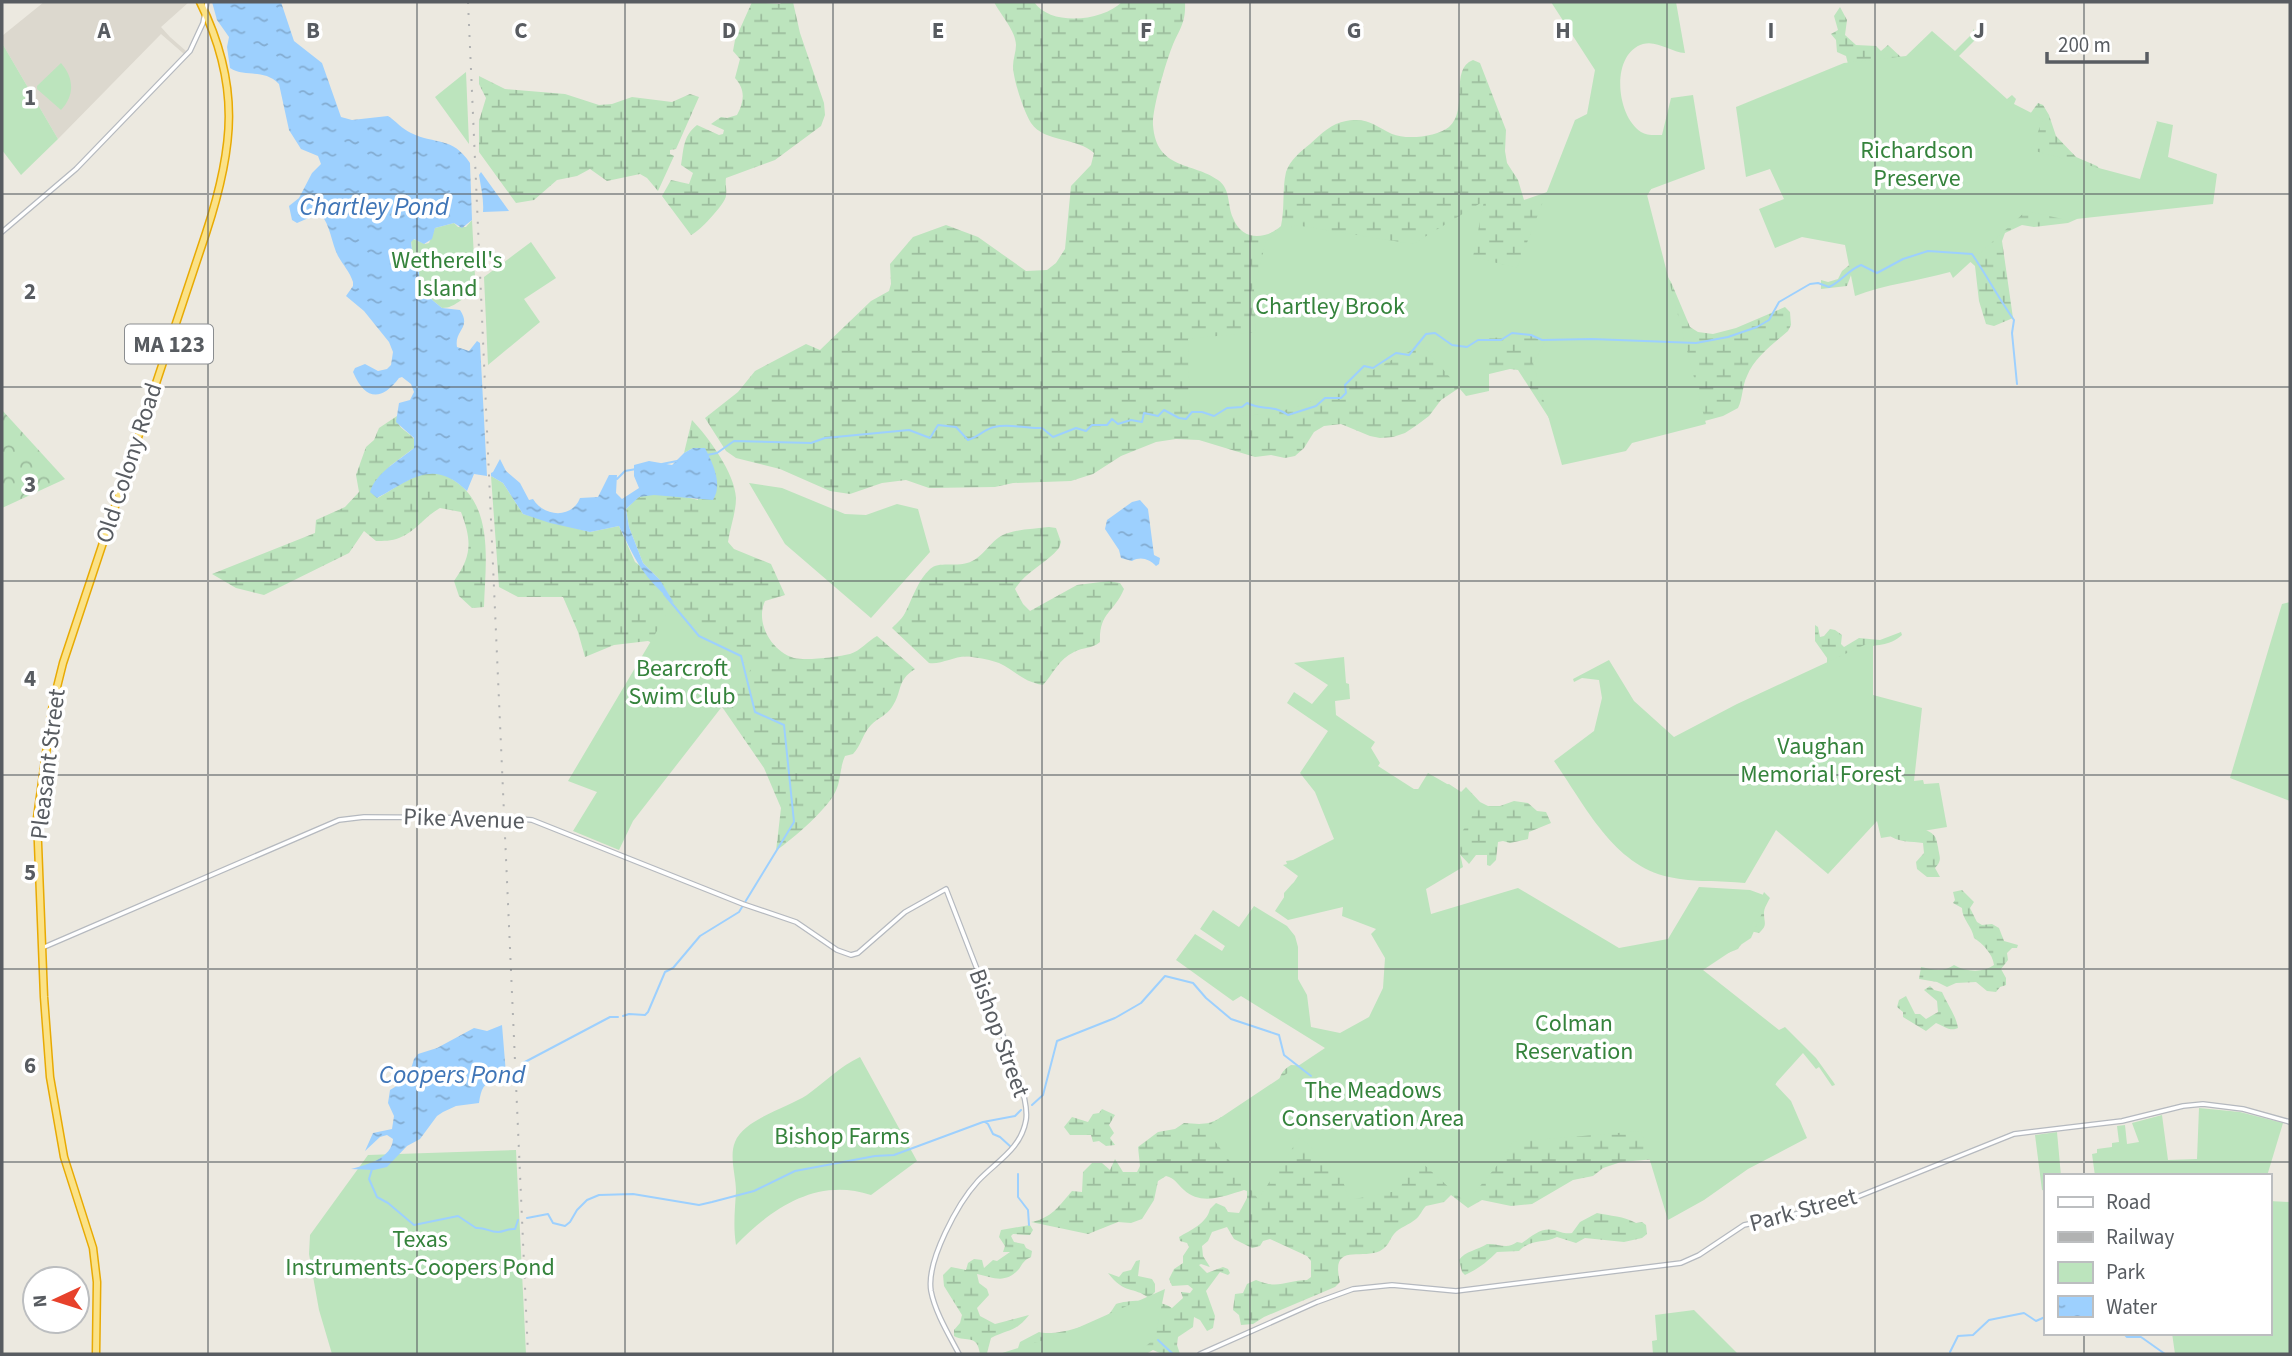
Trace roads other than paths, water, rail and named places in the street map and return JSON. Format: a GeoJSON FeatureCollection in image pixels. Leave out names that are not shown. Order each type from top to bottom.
{"type":"FeatureCollection","features":[{"type":"Feature","properties":{"kind":"highway","name":"MA 123"},"geometry":{"type":"LineString","coordinates":[[200,2],[204,11]]}},
{"type":"Feature","properties":{"kind":"highway","name":"Old Colony Road"},"geometry":{"type":"LineString","coordinates":[[61,673],[215,208],[226,166],[230,129],[227,87],[220,54],[204,11]]}},
{"type":"Feature","properties":{"kind":"highway","name":"Pleasant Street"},"geometry":{"type":"LineString","coordinates":[[61,673],[53,703],[37,818],[41,948],[50,1077],[64,1157],[93,1248],[97,1282],[96,1354]]}},
{"type":"Feature","properties":{"kind":"street"},"geometry":{"type":"LineString","coordinates":[[2,232],[76,169],[190,51],[203,23],[207,2]]}},
{"type":"Feature","properties":{"kind":"street","name":"Pike Avenue"},"geometry":{"type":"LineString","coordinates":[[41,948],[339,820],[364,817],[532,820],[796,922],[837,950],[851,955],[858,953],[914,905],[946,889]]}},
{"type":"Feature","properties":{"kind":"street","name":"Bishop Street"},"geometry":{"type":"LineString","coordinates":[[946,889],[1010,1056],[1026,1111],[1021,1135],[1014,1148],[969,1193],[945,1234],[932,1270],[931,1291],[934,1303],[959,1354]]}},
{"type":"Feature","properties":{"kind":"street","name":"Park Street"},"geometry":{"type":"LineString","coordinates":[[1200,1354],[1317,1302],[1353,1289],[1392,1285],[1456,1291],[1681,1263],[1699,1255],[1744,1225],[1837,1205],[2014,1134],[2135,1119],[2183,1106],[2203,1104],[2243,1109],[2290,1122]]}},
{"type":"Feature","properties":{"kind":"water","name":"Chartley Pond"},"geometry":{"type":"Polygon","coordinates":[[[212,2],[281,2],[294,41],[322,63],[341,117],[352,120],[388,116],[411,133],[457,149],[470,163],[472,220],[462,228],[454,223],[435,228],[432,239],[424,244],[414,239],[411,242],[414,267],[419,272],[420,290],[442,308],[460,310],[463,316],[464,325],[457,347],[469,351],[477,341],[480,343],[487,476],[474,474],[467,491],[455,481],[433,474],[412,479],[377,498],[370,492],[383,472],[414,448],[414,438],[396,422],[399,403],[410,400],[414,392],[411,384],[402,377],[380,394],[368,393],[353,372],[355,368],[365,364],[378,371],[387,369],[391,365],[393,352],[389,342],[364,311],[346,296],[353,282],[338,256],[320,213],[297,223],[292,220],[289,206],[299,198],[312,173],[321,164],[318,156],[301,149],[289,130],[279,84],[267,76],[230,68],[227,47],[229,37],[217,20],[212,2]]]}},
{"type":"Feature","properties":{"kind":"water"},"geometry":{"type":"Polygon","coordinates":[[[481,172],[509,211],[483,212],[479,175],[481,172]]]}},
{"type":"Feature","properties":{"kind":"water"},"geometry":{"type":"Polygon","coordinates":[[[693,448],[705,448],[714,467],[717,487],[713,500],[654,495],[639,497],[626,509],[629,527],[643,563],[660,580],[674,603],[641,568],[619,526],[590,532],[523,514],[503,483],[491,476],[500,459],[506,471],[520,483],[529,500],[533,499],[544,509],[558,513],[571,510],[580,498],[598,497],[609,475],[617,475],[616,493],[622,499],[639,488],[634,476],[634,465],[649,461],[672,465],[693,448]]]}},
{"type":"Feature","properties":{"kind":"water"},"geometry":{"type":"Polygon","coordinates":[[[1140,500],[1148,509],[1154,555],[1160,558],[1156,566],[1145,559],[1132,561],[1121,558],[1119,550],[1105,529],[1107,520],[1132,502],[1140,500]]]}},
{"type":"Feature","properties":{"kind":"water","name":"Coopers Pond"},"geometry":{"type":"Polygon","coordinates":[[[502,1025],[507,1086],[487,1084],[479,1103],[456,1106],[437,1116],[420,1139],[407,1146],[387,1167],[374,1170],[351,1169],[378,1160],[392,1146],[393,1139],[387,1135],[380,1137],[365,1151],[373,1133],[392,1129],[394,1116],[388,1103],[390,1090],[408,1079],[418,1054],[437,1048],[474,1028],[487,1031],[502,1025]]]}},
{"type":"Feature","properties":{"kind":"waterway","name":"Chartley Brook"},"geometry":{"type":"LineString","coordinates":[[707,455],[717,453],[734,441],[811,443],[825,438],[909,430],[930,438],[938,425],[956,427],[968,440],[1000,426],[1042,428],[1053,437],[1076,428],[1086,431],[1092,425],[1107,425],[1112,419],[1118,424],[1131,420],[1142,422],[1144,413],[1158,416],[1164,410],[1186,419],[1192,412],[1214,416],[1227,408],[1242,407],[1247,403],[1288,415],[1316,406],[1325,398],[1341,398],[1346,393],[1345,385],[1364,366],[1373,368],[1396,353],[1409,355],[1426,334],[1435,333],[1452,345],[1467,347],[1478,340],[1501,340],[1512,333],[1531,335],[1542,340],[1696,343],[1728,337],[1757,327],[1769,320],[1779,302],[1810,284],[1818,283],[1829,287],[1861,265],[1877,273],[1903,259],[1928,251],[1972,254],[2014,320],[2012,333],[2017,384]]}},
{"type":"Feature","properties":{"kind":"waterway","name":"Chartley Brook"},"geometry":{"type":"LineString","coordinates":[[662,464],[677,461]]}},
{"type":"Feature","properties":{"kind":"waterway","name":"Chartley Brook"},"geometry":{"type":"LineString","coordinates":[[617,479],[625,471],[636,469]]}},
{"type":"Feature","properties":{"kind":"waterway"},"geometry":{"type":"LineString","coordinates":[[623,1016],[645,1015],[665,972],[673,968],[700,936],[739,912],[794,822],[784,725],[755,712],[741,656],[699,636],[664,594]]}},
{"type":"Feature","properties":{"kind":"waterway"},"geometry":{"type":"LineString","coordinates":[[1032,1105],[1043,1095],[1057,1041],[1115,1018],[1141,1003],[1165,976],[1193,983],[1231,1019],[1279,1035],[1284,1055],[1311,1076]]}},
{"type":"Feature","properties":{"kind":"waterway"},"geometry":{"type":"LineString","coordinates":[[523,1063],[610,1017],[618,1017]]}},
{"type":"Feature","properties":{"kind":"waterway"},"geometry":{"type":"LineString","coordinates":[[527,1218],[548,1214],[553,1223],[565,1226],[587,1200],[599,1195],[633,1194],[699,1205],[754,1191],[795,1171],[894,1155],[983,1122],[1015,1116],[1021,1110]]}},
{"type":"Feature","properties":{"kind":"waterway"},"geometry":{"type":"LineString","coordinates":[[985,1122],[993,1134],[1011,1147]]}},
{"type":"Feature","properties":{"kind":"waterway"},"geometry":{"type":"LineString","coordinates":[[372,1169],[369,1179],[377,1197],[414,1225],[458,1216],[476,1228],[498,1232],[515,1229],[518,1220]]}},
{"type":"Feature","properties":{"kind":"waterway"},"geometry":{"type":"LineString","coordinates":[[1018,1174],[1018,1197],[1028,1210],[1029,1225]]}},
{"type":"Feature","properties":{"kind":"waterway"},"geometry":{"type":"LineString","coordinates":[[1950,1352],[1958,1336],[1973,1335],[1989,1320],[2024,1313],[2036,1321],[2044,1317]]}},
{"type":"Feature","properties":{"kind":"waterway"},"geometry":{"type":"LineString","coordinates":[[2125,1335],[2141,1337],[2165,1354]]}},
{"type":"Feature","properties":{"kind":"waterway"},"geometry":{"type":"LineString","coordinates":[[1158,1340],[1173,1354]]}},
{"type":"Feature","properties":{"kind":"railway"},"geometry":{"type":"LineString","coordinates":[[468,2],[528,1354]]}},
{"type":"Feature","properties":{"kind":"park label","name":"Richardson Preserve"},"geometry":{"type":"Point","coordinates":[1917,164]}},
{"type":"Feature","properties":{"kind":"park label","name":"Wetherell's Island"},"geometry":{"type":"Point","coordinates":[447,274]}},
{"type":"Feature","properties":{"kind":"park label","name":"Bearcroft Swim Club"},"geometry":{"type":"Point","coordinates":[682,682]}},
{"type":"Feature","properties":{"kind":"park label","name":"Vaughan Memorial Forest"},"geometry":{"type":"Point","coordinates":[1821,760]}},
{"type":"Feature","properties":{"kind":"park label","name":"Colman Reservation"},"geometry":{"type":"Point","coordinates":[1574,1037]}},
{"type":"Feature","properties":{"kind":"park label","name":"The Meadows Conservation Area"},"geometry":{"type":"Point","coordinates":[1373,1104]}},
{"type":"Feature","properties":{"kind":"park label","name":"Bishop Farms"},"geometry":{"type":"Point","coordinates":[842,1136]}},
{"type":"Feature","properties":{"kind":"park label","name":"Texas Instruments-Coopers Pond"},"geometry":{"type":"Point","coordinates":[420,1253]}}]}
